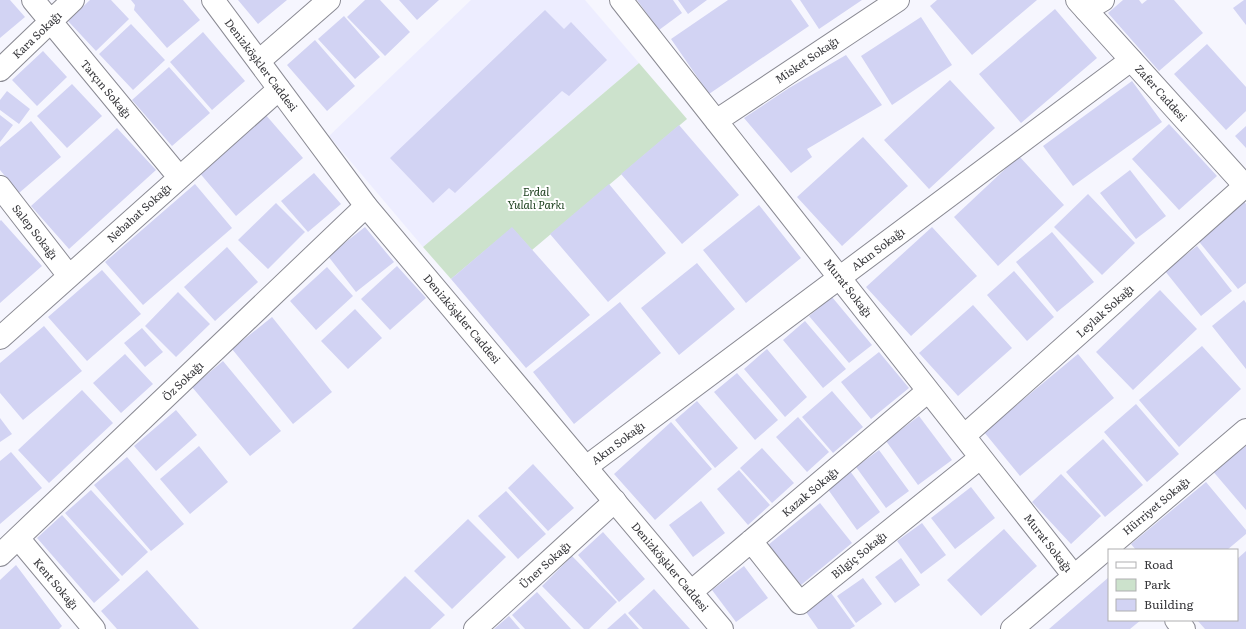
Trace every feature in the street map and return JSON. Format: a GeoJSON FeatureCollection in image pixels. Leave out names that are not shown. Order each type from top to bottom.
{"type":"FeatureCollection","features":[{"type":"Feature","properties":{"kind":"street","name":"Tarçın Sokağı"},"geometry":{"type":"LineString","coordinates":[[33,0],[179,178]]}},
{"type":"Feature","properties":{"kind":"street","name":"Kara Sokağı"},"geometry":{"type":"LineString","coordinates":[[0,70],[73,0]]}},
{"type":"Feature","properties":{"kind":"street","name":"Denizköşkler Caddesi"},"geometry":{"type":"LineString","coordinates":[[213,0],[366,206],[722,629]]}},
{"type":"Feature","properties":{"kind":"street"},"geometry":{"type":"LineString","coordinates":[[259,61],[328,0]]}},
{"type":"Feature","properties":{"kind":"street","name":"Murat Sokağı"},"geometry":{"type":"LineString","coordinates":[[621,0],[1074,576]]}},
{"type":"Feature","properties":{"kind":"street","name":"Misket Sokağı"},"geometry":{"type":"LineString","coordinates":[[716,121],[898,0]]}},
{"type":"Feature","properties":{"kind":"street","name":"Zafer Caddesi"},"geometry":{"type":"LineString","coordinates":[[1088,3],[1130,60],[1246,186]]}},
{"type":"Feature","properties":{"kind":"street","name":"Akın Sokağı"},"geometry":{"type":"LineString","coordinates":[[586,467],[1130,60]]}},
{"type":"Feature","properties":{"kind":"street","name":"Nebahat Sokağı"},"geometry":{"type":"LineString","coordinates":[[0,338],[279,89]]}},
{"type":"Feature","properties":{"kind":"street","name":"Leylak Sokağı"},"geometry":{"type":"LineString","coordinates":[[964,436],[1246,186]]}},
{"type":"Feature","properties":{"kind":"street","name":"Salep Sokağı"},"geometry":{"type":"LineString","coordinates":[[0,187],[69,276]]}},
{"type":"Feature","properties":{"kind":"street","name":"Öz Sokağı"},"geometry":{"type":"LineString","coordinates":[[0,555],[366,206]]}},
{"type":"Feature","properties":{"kind":"street","name":"Kazak Sokağı"},"geometry":{"type":"LineString","coordinates":[[691,592],[928,391]]}},
{"type":"Feature","properties":{"kind":"street","name":"Hürriyet Sokağı"},"geometry":{"type":"LineString","coordinates":[[1114,547],[1246,430]]}},
{"type":"Feature","properties":{"kind":"street","name":"Bilgiç Sokağı"},"geometry":{"type":"LineString","coordinates":[[751,541],[800,603],[980,458]]}},
{"type":"Feature","properties":{"kind":"street","name":"Üner Sokağı"},"geometry":{"type":"LineString","coordinates":[[475,629],[615,501]]}},
{"type":"Feature","properties":{"kind":"street","name":"Kent Sokağı"},"geometry":{"type":"LineString","coordinates":[[18,538],[94,629]]}},
{"type":"Feature","properties":{"kind":"street","name":"Hürriyet Sokağı"},"geometry":{"type":"LineString","coordinates":[[1012,629],[1074,576],[1108,551]]}},
{"type":"Feature","properties":{"kind":"street"},"geometry":{"type":"LineString","coordinates":[[1177,621],[1184,629]]}},
{"type":"Feature","properties":{"kind":"shaded area"},"geometry":{"type":"Polygon","coordinates":[[[471,0],[585,0],[639,63],[423,247],[329,136],[471,0]]]}},
{"type":"Feature","properties":{"kind":"green space","name":"Erdal Yulalı Parkı"},"geometry":{"type":"Polygon","coordinates":[[[639,63],[687,119],[532,250],[512,228],[451,279],[423,247],[639,63]]]}},
{"type":"Feature","properties":{"kind":"building"},"geometry":{"type":"Polygon","coordinates":[[[0,0],[10,0],[25,17],[0,38],[0,0]]]}},
{"type":"Feature","properties":{"kind":"building"},"geometry":{"type":"Polygon","coordinates":[[[90,0],[111,0],[129,19],[96,51],[68,21],[90,0]]]}},
{"type":"Feature","properties":{"kind":"building"},"geometry":{"type":"Polygon","coordinates":[[[131,0],[183,0],[200,20],[167,48],[134,10],[135,5],[131,0]]]}},
{"type":"Feature","properties":{"kind":"building"},"geometry":{"type":"Polygon","coordinates":[[[238,0],[287,0],[258,24],[238,0]]]}},
{"type":"Feature","properties":{"kind":"building"},"geometry":{"type":"Polygon","coordinates":[[[365,0],[380,0],[410,32],[385,56],[347,17],[365,0]]]}},
{"type":"Feature","properties":{"kind":"building"},"geometry":{"type":"Polygon","coordinates":[[[399,0],[439,0],[417,20],[399,0]]]}},
{"type":"Feature","properties":{"kind":"building"},"geometry":{"type":"Polygon","coordinates":[[[637,0],[673,0],[682,13],[659,30],[637,0]]]}},
{"type":"Feature","properties":{"kind":"building"},"geometry":{"type":"Polygon","coordinates":[[[678,0],[707,0],[688,14],[678,0]]]}},
{"type":"Feature","properties":{"kind":"building"},"geometry":{"type":"Polygon","coordinates":[[[728,0],[791,0],[809,26],[709,94],[671,39],[728,0]]]}},
{"type":"Feature","properties":{"kind":"building"},"geometry":{"type":"Polygon","coordinates":[[[800,0],[862,0],[819,29],[800,0]]]}},
{"type":"Feature","properties":{"kind":"building"},"geometry":{"type":"Polygon","coordinates":[[[937,0],[1037,0],[972,55],[930,6],[937,0]]]}},
{"type":"Feature","properties":{"kind":"building"},"geometry":{"type":"Polygon","coordinates":[[[1123,0],[1139,0],[1142,4],[1147,0],[1174,0],[1203,33],[1159,71],[1108,13],[1123,0]]]}},
{"type":"Feature","properties":{"kind":"building"},"geometry":{"type":"Polygon","coordinates":[[[1246,0],[1246,25],[1233,8],[1246,0]]]}},
{"type":"Feature","properties":{"kind":"building"},"geometry":{"type":"Polygon","coordinates":[[[1055,9],[1097,58],[1021,123],[979,74],[1055,9]]]}},
{"type":"Feature","properties":{"kind":"building"},"geometry":{"type":"Polygon","coordinates":[[[545,10],[564,29],[571,22],[607,60],[569,96],[562,91],[455,193],[449,188],[433,203],[390,158],[545,10]]]}},
{"type":"Feature","properties":{"kind":"building"},"geometry":{"type":"Polygon","coordinates":[[[344,16],[380,57],[355,79],[318,39],[344,16]]]}},
{"type":"Feature","properties":{"kind":"building"},"geometry":{"type":"Polygon","coordinates":[[[921,17],[952,65],[892,105],[861,56],[921,17]]]}},
{"type":"Feature","properties":{"kind":"building"},"geometry":{"type":"Polygon","coordinates":[[[131,24],[165,60],[133,90],[99,54],[131,24]]]}},
{"type":"Feature","properties":{"kind":"building"},"geometry":{"type":"Polygon","coordinates":[[[203,32],[245,81],[212,110],[170,62],[203,32]]]}},
{"type":"Feature","properties":{"kind":"building"},"geometry":{"type":"Polygon","coordinates":[[[315,40],[355,86],[327,111],[287,65],[315,40]]]}},
{"type":"Feature","properties":{"kind":"building"},"geometry":{"type":"Polygon","coordinates":[[[1207,44],[1246,87],[1246,111],[1226,130],[1174,74],[1207,44]]]}},
{"type":"Feature","properties":{"kind":"building"},"geometry":{"type":"Polygon","coordinates":[[[43,51],[67,77],[37,106],[12,80],[43,51]]]}},
{"type":"Feature","properties":{"kind":"building"},"geometry":{"type":"Polygon","coordinates":[[[846,55],[882,105],[807,149],[812,157],[791,173],[744,118],[789,88],[846,55]]]}},
{"type":"Feature","properties":{"kind":"building"},"geometry":{"type":"Polygon","coordinates":[[[169,67],[210,113],[172,146],[132,100],[169,67]]]}},
{"type":"Feature","properties":{"kind":"building"},"geometry":{"type":"Polygon","coordinates":[[[950,80],[995,128],[929,189],[884,140],[950,80]]]}},
{"type":"Feature","properties":{"kind":"building"},"geometry":{"type":"Polygon","coordinates":[[[1132,81],[1162,122],[1073,186],[1043,146],[1132,81]]]}},
{"type":"Feature","properties":{"kind":"building"},"geometry":{"type":"Polygon","coordinates":[[[72,84],[102,116],[67,148],[37,116],[72,84]]]}},
{"type":"Feature","properties":{"kind":"building"},"geometry":{"type":"Polygon","coordinates":[[[7,91],[30,109],[19,124],[0,110],[0,100],[7,91]]]}},
{"type":"Feature","properties":{"kind":"building"},"geometry":{"type":"Polygon","coordinates":[[[265,114],[303,158],[236,216],[198,171],[265,114]]]}},
{"type":"Feature","properties":{"kind":"building"},"geometry":{"type":"Polygon","coordinates":[[[0,115],[13,125],[0,142],[0,115]]]}},
{"type":"Feature","properties":{"kind":"building"},"geometry":{"type":"Polygon","coordinates":[[[31,121],[61,157],[19,193],[0,170],[0,147],[31,121]]]}},
{"type":"Feature","properties":{"kind":"building"},"geometry":{"type":"Polygon","coordinates":[[[1169,124],[1217,176],[1179,210],[1132,159],[1169,124]]]}},
{"type":"Feature","properties":{"kind":"building"},"geometry":{"type":"Polygon","coordinates":[[[679,125],[739,195],[682,244],[621,174],[679,125]]]}},
{"type":"Feature","properties":{"kind":"building"},"geometry":{"type":"Polygon","coordinates":[[[1246,126],[1246,148],[1235,136],[1246,126]]]}},
{"type":"Feature","properties":{"kind":"building"},"geometry":{"type":"Polygon","coordinates":[[[117,128],[156,170],[69,249],[31,206],[117,128]]]}},
{"type":"Feature","properties":{"kind":"building"},"geometry":{"type":"Polygon","coordinates":[[[863,137],[908,186],[842,246],[797,197],[863,137]]]}},
{"type":"Feature","properties":{"kind":"building"},"geometry":{"type":"Polygon","coordinates":[[[1019,156],[1064,205],[998,266],[954,217],[1019,156]]]}},
{"type":"Feature","properties":{"kind":"building"},"geometry":{"type":"Polygon","coordinates":[[[1130,170],[1166,216],[1136,239],[1100,193],[1130,170]]]}},
{"type":"Feature","properties":{"kind":"building"},"geometry":{"type":"Polygon","coordinates":[[[314,173],[341,204],[308,232],[281,201],[314,173]]]}},
{"type":"Feature","properties":{"kind":"building"},"geometry":{"type":"Polygon","coordinates":[[[195,184],[232,228],[143,305],[105,262],[195,184]]]}},
{"type":"Feature","properties":{"kind":"building"},"geometry":{"type":"Polygon","coordinates":[[[609,184],[666,253],[608,302],[550,234],[609,184]]]}},
{"type":"Feature","properties":{"kind":"building"},"geometry":{"type":"Polygon","coordinates":[[[1088,194],[1135,243],[1102,275],[1054,227],[1088,194]]]}},
{"type":"Feature","properties":{"kind":"building"},"geometry":{"type":"Polygon","coordinates":[[[1243,200],[1246,204],[1246,283],[1238,289],[1196,238],[1243,200]]]}},
{"type":"Feature","properties":{"kind":"building"},"geometry":{"type":"Polygon","coordinates":[[[276,203],[305,232],[268,269],[238,240],[276,203]]]}},
{"type":"Feature","properties":{"kind":"building"},"geometry":{"type":"Polygon","coordinates":[[[759,205],[801,258],[746,303],[703,250],[759,205]]]}},
{"type":"Feature","properties":{"kind":"building"},"geometry":{"type":"Polygon","coordinates":[[[1,220],[42,266],[0,303],[0,221],[1,220]]]}},
{"type":"Feature","properties":{"kind":"building"},"geometry":{"type":"Polygon","coordinates":[[[365,227],[394,262],[356,292],[328,256],[365,227]]]}},
{"type":"Feature","properties":{"kind":"building"},"geometry":{"type":"Polygon","coordinates":[[[512,227],[590,315],[526,368],[451,279],[512,227]]]}},
{"type":"Feature","properties":{"kind":"building"},"geometry":{"type":"Polygon","coordinates":[[[932,227],[977,276],[911,336],[866,287],[932,227]]]}},
{"type":"Feature","properties":{"kind":"building"},"geometry":{"type":"Polygon","coordinates":[[[1052,232],[1094,282],[1057,312],[1016,262],[1052,232]]]}},
{"type":"Feature","properties":{"kind":"building"},"geometry":{"type":"Polygon","coordinates":[[[1197,246],[1232,291],[1201,316],[1165,271],[1197,246]]]}},
{"type":"Feature","properties":{"kind":"building"},"geometry":{"type":"Polygon","coordinates":[[[227,247],[258,282],[215,321],[184,287],[227,247]]]}},
{"type":"Feature","properties":{"kind":"building"},"geometry":{"type":"Polygon","coordinates":[[[697,263],[735,309],[679,355],[641,308],[697,263]]]}},
{"type":"Feature","properties":{"kind":"building"},"geometry":{"type":"Polygon","coordinates":[[[397,266],[426,298],[390,330],[361,299],[397,266]]]}},
{"type":"Feature","properties":{"kind":"building"},"geometry":{"type":"Polygon","coordinates":[[[327,267],[353,296],[316,330],[290,301],[327,267]]]}},
{"type":"Feature","properties":{"kind":"building"},"geometry":{"type":"Polygon","coordinates":[[[102,270],[141,314],[87,361],[48,317],[102,270]]]}},
{"type":"Feature","properties":{"kind":"building"},"geometry":{"type":"Polygon","coordinates":[[[1014,271],[1054,317],[1027,341],[987,295],[1014,271]]]}},
{"type":"Feature","properties":{"kind":"building"},"geometry":{"type":"Polygon","coordinates":[[[1160,290],[1197,329],[1133,390],[1096,352],[1160,290]]]}},
{"type":"Feature","properties":{"kind":"building"},"geometry":{"type":"Polygon","coordinates":[[[178,292],[210,324],[176,357],[145,326],[178,292]]]}},
{"type":"Feature","properties":{"kind":"building"},"geometry":{"type":"Polygon","coordinates":[[[832,297],[872,345],[849,363],[809,316],[832,297]]]}},
{"type":"Feature","properties":{"kind":"building"},"geometry":{"type":"Polygon","coordinates":[[[1244,300],[1246,303],[1246,369],[1212,326],[1244,300]]]}},
{"type":"Feature","properties":{"kind":"building"},"geometry":{"type":"Polygon","coordinates":[[[620,302],[661,353],[574,424],[533,372],[620,302]]]}},
{"type":"Feature","properties":{"kind":"building"},"geometry":{"type":"Polygon","coordinates":[[[973,305],[1012,348],[958,396],[919,353],[973,305]]]}},
{"type":"Feature","properties":{"kind":"building"},"geometry":{"type":"Polygon","coordinates":[[[355,309],[382,338],[348,369],[321,341],[355,309]]]}},
{"type":"Feature","properties":{"kind":"building"},"geometry":{"type":"Polygon","coordinates":[[[272,317],[332,392],[293,424],[232,349],[272,317]]]}},
{"type":"Feature","properties":{"kind":"building"},"geometry":{"type":"Polygon","coordinates":[[[805,321],[846,369],[823,388],[783,340],[805,321]]]}},
{"type":"Feature","properties":{"kind":"building"},"geometry":{"type":"Polygon","coordinates":[[[44,326],[82,371],[23,420],[0,393],[0,363],[44,326]]]}},
{"type":"Feature","properties":{"kind":"building"},"geometry":{"type":"Polygon","coordinates":[[[142,328],[163,352],[145,367],[124,343],[142,328]]]}},
{"type":"Feature","properties":{"kind":"building"},"geometry":{"type":"Polygon","coordinates":[[[1202,346],[1241,389],[1179,447],[1139,400],[1202,346]]]}},
{"type":"Feature","properties":{"kind":"building"},"geometry":{"type":"Polygon","coordinates":[[[767,349],[807,397],[785,417],[744,369],[767,349]]]}},
{"type":"Feature","properties":{"kind":"building"},"geometry":{"type":"Polygon","coordinates":[[[879,352],[909,388],[871,419],[841,382],[879,352]]]}},
{"type":"Feature","properties":{"kind":"building"},"geometry":{"type":"Polygon","coordinates":[[[125,354],[153,384],[121,413],[93,383],[125,354]]]}},
{"type":"Feature","properties":{"kind":"building"},"geometry":{"type":"Polygon","coordinates":[[[1078,354],[1114,398],[1020,476],[984,432],[1078,354]]]}},
{"type":"Feature","properties":{"kind":"building"},"geometry":{"type":"Polygon","coordinates":[[[223,361],[281,431],[250,456],[192,387],[223,361]]]}},
{"type":"Feature","properties":{"kind":"building"},"geometry":{"type":"Polygon","coordinates":[[[737,373],[778,420],[755,440],[714,392],[737,373]]]}},
{"type":"Feature","properties":{"kind":"building"},"geometry":{"type":"Polygon","coordinates":[[[82,390],[113,423],[49,483],[18,450],[82,390]]]}},
{"type":"Feature","properties":{"kind":"building"},"geometry":{"type":"Polygon","coordinates":[[[832,391],[863,427],[833,453],[802,417],[832,391]]]}},
{"type":"Feature","properties":{"kind":"building"},"geometry":{"type":"Polygon","coordinates":[[[697,401],[738,448],[715,468],[675,420],[697,401]]]}},
{"type":"Feature","properties":{"kind":"building"},"geometry":{"type":"Polygon","coordinates":[[[1136,404],[1179,454],[1147,482],[1104,432],[1136,404]]]}},
{"type":"Feature","properties":{"kind":"building"},"geometry":{"type":"Polygon","coordinates":[[[176,410],[197,435],[156,471],[134,446],[176,410]]]}},
{"type":"Feature","properties":{"kind":"building"},"geometry":{"type":"Polygon","coordinates":[[[919,416],[952,460],[918,485],[886,441],[919,416]]]}},
{"type":"Feature","properties":{"kind":"building"},"geometry":{"type":"Polygon","coordinates":[[[798,417],[829,452],[807,472],[776,437],[798,417]]]}},
{"type":"Feature","properties":{"kind":"building"},"geometry":{"type":"Polygon","coordinates":[[[0,418],[12,434],[0,442],[0,418]]]}},
{"type":"Feature","properties":{"kind":"building"},"geometry":{"type":"Polygon","coordinates":[[[671,422],[712,469],[655,520],[614,474],[671,422]]]}},
{"type":"Feature","properties":{"kind":"building"},"geometry":{"type":"Polygon","coordinates":[[[1103,439],[1143,485],[1105,517],[1066,472],[1103,439]]]}},
{"type":"Feature","properties":{"kind":"building"},"geometry":{"type":"Polygon","coordinates":[[[1246,440],[1246,510],[1211,469],[1246,440]]]}},
{"type":"Feature","properties":{"kind":"building"},"geometry":{"type":"Polygon","coordinates":[[[199,446],[228,482],[190,514],[160,479],[199,446]]]}},
{"type":"Feature","properties":{"kind":"building"},"geometry":{"type":"Polygon","coordinates":[[[762,448],[794,483],[772,503],[740,468],[762,448]]]}},
{"type":"Feature","properties":{"kind":"building"},"geometry":{"type":"Polygon","coordinates":[[[879,450],[909,491],[886,508],[856,467],[879,450]]]}},
{"type":"Feature","properties":{"kind":"building"},"geometry":{"type":"Polygon","coordinates":[[[11,452],[42,488],[0,524],[0,461],[11,452]]]}},
{"type":"Feature","properties":{"kind":"building"},"geometry":{"type":"Polygon","coordinates":[[[127,457],[184,524],[151,551],[94,485],[127,457]]]}},
{"type":"Feature","properties":{"kind":"building"},"geometry":{"type":"Polygon","coordinates":[[[533,464],[574,508],[548,531],[508,488],[533,464]]]}},
{"type":"Feature","properties":{"kind":"building"},"geometry":{"type":"Polygon","coordinates":[[[739,470],[770,505],[748,525],[717,489],[739,470]]]}},
{"type":"Feature","properties":{"kind":"building"},"geometry":{"type":"Polygon","coordinates":[[[850,471],[880,512],[857,530],[827,488],[850,471]]]}},
{"type":"Feature","properties":{"kind":"building"},"geometry":{"type":"Polygon","coordinates":[[[1061,474],[1101,516],[1071,544],[1032,502],[1061,474]]]}},
{"type":"Feature","properties":{"kind":"building"},"geometry":{"type":"Polygon","coordinates":[[[1206,482],[1246,530],[1246,534],[1228,549],[1135,549],[1131,544],[1206,482]]]}},
{"type":"Feature","properties":{"kind":"building"},"geometry":{"type":"Polygon","coordinates":[[[971,487],[995,518],[955,549],[931,518],[971,487]]]}},
{"type":"Feature","properties":{"kind":"building"},"geometry":{"type":"Polygon","coordinates":[[[91,490],[148,552],[122,576],[65,513],[91,490]]]}},
{"type":"Feature","properties":{"kind":"building"},"geometry":{"type":"Polygon","coordinates":[[[506,491],[546,534],[518,559],[478,516],[506,491]]]}},
{"type":"Feature","properties":{"kind":"building"},"geometry":{"type":"Polygon","coordinates":[[[701,501],[725,533],[693,557],[669,525],[701,501]]]}},
{"type":"Feature","properties":{"kind":"building"},"geometry":{"type":"Polygon","coordinates":[[[820,503],[852,543],[801,585],[768,545],[820,503]]]}},
{"type":"Feature","properties":{"kind":"building"},"geometry":{"type":"Polygon","coordinates":[[[62,515],[120,580],[94,603],[37,538],[62,515]]]}},
{"type":"Feature","properties":{"kind":"building"},"geometry":{"type":"Polygon","coordinates":[[[468,519],[506,557],[452,609],[414,571],[468,519]]]}},
{"type":"Feature","properties":{"kind":"building"},"geometry":{"type":"Polygon","coordinates":[[[922,523],[946,555],[921,574],[897,541],[922,523]]]}},
{"type":"Feature","properties":{"kind":"building"},"geometry":{"type":"Polygon","coordinates":[[[1004,529],[1037,566],[981,616],[947,580],[1004,529]]]}},
{"type":"Feature","properties":{"kind":"building"},"geometry":{"type":"Polygon","coordinates":[[[603,532],[645,579],[619,602],[578,555],[603,532]]]}},
{"type":"Feature","properties":{"kind":"building"},"geometry":{"type":"Polygon","coordinates":[[[1246,551],[1246,629],[1205,629],[1198,621],[1238,621],[1238,558],[1246,551]]]}},
{"type":"Feature","properties":{"kind":"building"},"geometry":{"type":"Polygon","coordinates":[[[572,556],[617,602],[589,629],[584,629],[542,586],[572,556]]]}},
{"type":"Feature","properties":{"kind":"building"},"geometry":{"type":"Polygon","coordinates":[[[901,558],[920,585],[895,603],[875,577],[901,558]]]}},
{"type":"Feature","properties":{"kind":"building"},"geometry":{"type":"Polygon","coordinates":[[[16,565],[62,626],[59,629],[0,629],[0,580],[16,565]]]}},
{"type":"Feature","properties":{"kind":"building"},"geometry":{"type":"Polygon","coordinates":[[[744,566],[768,598],[736,622],[712,590],[744,566]]]}},
{"type":"Feature","properties":{"kind":"building"},"geometry":{"type":"Polygon","coordinates":[[[147,570],[199,629],[117,629],[101,611],[147,570]]]}},
{"type":"Feature","properties":{"kind":"building"},"geometry":{"type":"Polygon","coordinates":[[[405,576],[445,615],[430,629],[352,629],[405,576]]]}},
{"type":"Feature","properties":{"kind":"building"},"geometry":{"type":"Polygon","coordinates":[[[863,578],[882,604],[856,623],[837,596],[863,578]]]}},
{"type":"Feature","properties":{"kind":"building"},"geometry":{"type":"Polygon","coordinates":[[[1108,578],[1108,621],[1140,621],[1130,629],[1049,629],[1108,578]]]}},
{"type":"Feature","properties":{"kind":"building"},"geometry":{"type":"Polygon","coordinates":[[[654,589],[690,629],[643,629],[628,613],[654,589]]]}},
{"type":"Feature","properties":{"kind":"building"},"geometry":{"type":"Polygon","coordinates":[[[537,592],[571,629],[525,629],[512,615],[537,592]]]}},
{"type":"Feature","properties":{"kind":"building"},"geometry":{"type":"Polygon","coordinates":[[[831,593],[855,626],[850,629],[818,629],[806,612],[831,593]]]}},
{"type":"Feature","properties":{"kind":"building"},"geometry":{"type":"Polygon","coordinates":[[[625,613],[639,629],[607,629],[625,613]]]}},
{"type":"Feature","properties":{"kind":"building"},"geometry":{"type":"Polygon","coordinates":[[[509,616],[520,629],[494,629],[509,616]]]}}]}
